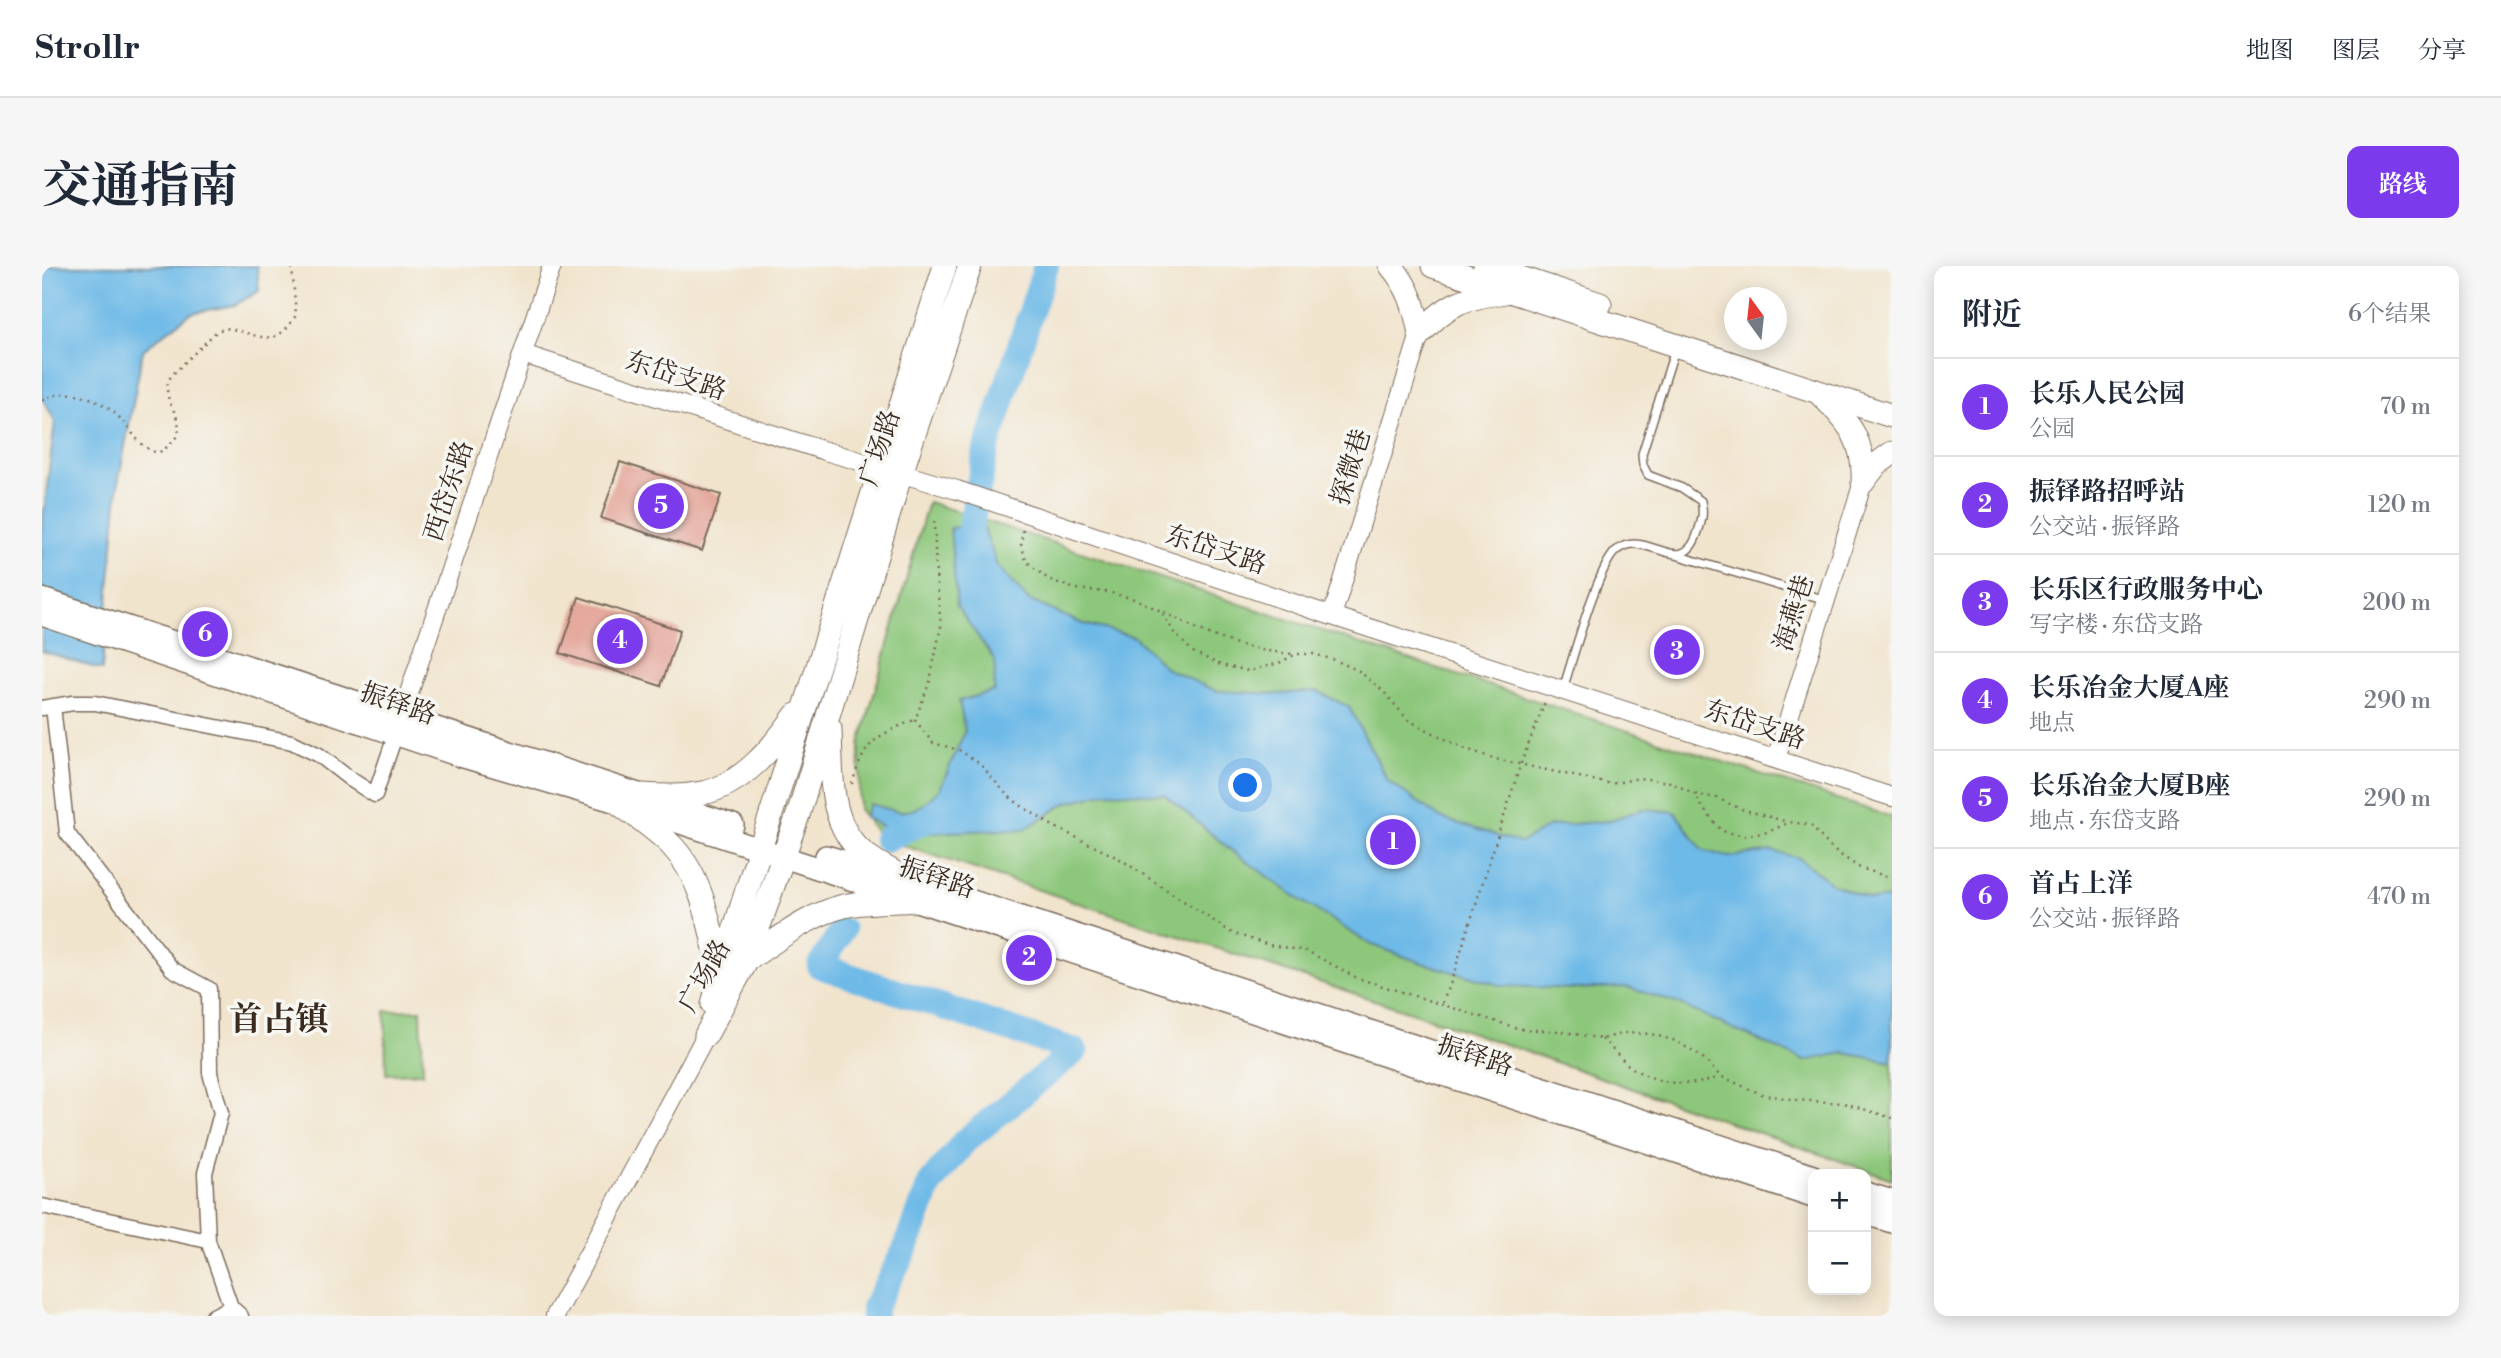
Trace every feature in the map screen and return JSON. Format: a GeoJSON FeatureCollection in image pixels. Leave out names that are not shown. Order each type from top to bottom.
{"type":"FeatureCollection","features":[{"type":"Feature","properties":{"kind":"main road","name":"广场路"},"geometry":{"type":"LineString","coordinates":[[706,1035],[720,975],[830,708],[945,266]]}},
{"type":"Feature","properties":{"kind":"main road","name":"广场路"},"geometry":{"type":"LineString","coordinates":[[706,1035],[747,960],[806,701],[890,470],[970,266]]}},
{"type":"Feature","properties":{"kind":"main road"},"geometry":{"type":"LineString","coordinates":[[1391,266],[1412,298],[1420,334]]}},
{"type":"Feature","properties":{"kind":"main road"},"geometry":{"type":"LineString","coordinates":[[1433,266],[1892,416]]}},
{"type":"Feature","properties":{"kind":"main road"},"geometry":{"type":"LineString","coordinates":[[1485,266],[1892,399]]}},
{"type":"Feature","properties":{"kind":"main road"},"geometry":{"type":"LineString","coordinates":[[1420,334],[1434,318],[1453,304],[1483,295],[1510,291]]}},
{"type":"Feature","properties":{"kind":"main road"},"geometry":{"type":"LineString","coordinates":[[1817,391],[1857,438],[1861,449],[1863,482]]}},
{"type":"Feature","properties":{"kind":"main road"},"geometry":{"type":"LineString","coordinates":[[1863,482],[1876,465],[1892,453]]}},
{"type":"Feature","properties":{"kind":"main road","name":"振铎路"},"geometry":{"type":"LineString","coordinates":[[42,599],[113,631]]}},
{"type":"Feature","properties":{"kind":"main road","name":"振铎路"},"geometry":{"type":"LineString","coordinates":[[42,615],[113,631],[399,724],[642,795],[774,847]]}},
{"type":"Feature","properties":{"kind":"main road"},"geometry":{"type":"LineString","coordinates":[[642,795],[704,793],[731,780],[754,764],[779,738],[806,701]]}},
{"type":"Feature","properties":{"kind":"main road"},"geometry":{"type":"LineString","coordinates":[[830,708],[834,798],[845,834],[864,855],[912,890]]}},
{"type":"Feature","properties":{"kind":"main road","name":"振铎路"},"geometry":{"type":"LineString","coordinates":[[399,724],[460,755],[774,847],[1808,1174]]}},
{"type":"Feature","properties":{"kind":"main road"},"geometry":{"type":"LineString","coordinates":[[617,802],[670,845],[689,869],[700,889],[720,975]]}},
{"type":"Feature","properties":{"kind":"main road"},"geometry":{"type":"LineString","coordinates":[[747,960],[828,911],[912,890]]}},
{"type":"Feature","properties":{"kind":"main road","name":"振铎路"},"geometry":{"type":"LineString","coordinates":[[912,890],[1808,1194]]}},
{"type":"Feature","properties":{"kind":"main road"},"geometry":{"type":"LineString","coordinates":[[1871,1195],[1892,1201]]}},
{"type":"Feature","properties":{"kind":"main road"},"geometry":{"type":"LineString","coordinates":[[1871,1216],[1892,1222]]}},
{"type":"Feature","properties":{"kind":"street","name":"西岱东路"},"geometry":{"type":"LineString","coordinates":[[399,724],[552,266]]}},
{"type":"Feature","properties":{"kind":"street","name":"探微巷"},"geometry":{"type":"LineString","coordinates":[[1332,616],[1420,334]]}},
{"type":"Feature","properties":{"kind":"street","name":"东岱支路"},"geometry":{"type":"LineString","coordinates":[[523,354],[957,490],[1022,521],[1332,616],[1892,797]]}},
{"type":"Feature","properties":{"kind":"street","name":"海燕巷"},"geometry":{"type":"LineString","coordinates":[[1776,759],[1863,482]]}},
{"type":"Feature","properties":{"kind":"street"},"geometry":{"type":"LineString","coordinates":[[213,1316],[236,1311],[208,1241],[205,1173],[221,1113],[210,1073],[209,989],[172,969],[67,833],[48,707],[95,703],[292,742],[319,755],[375,795],[399,724]]}},
{"type":"Feature","properties":{"kind":"street"},"geometry":{"type":"LineString","coordinates":[[555,1316],[706,1035]]}},
{"type":"Feature","properties":{"kind":"street"},"geometry":{"type":"LineString","coordinates":[[42,1206],[208,1241]]}},
{"type":"Feature","properties":{"kind":"lane"},"geometry":{"type":"LineString","coordinates":[[1672,554],[1689,551],[1693,546],[1704,513],[1701,501],[1682,488],[1648,475],[1642,454],[1676,345]]}},
{"type":"Feature","properties":{"kind":"lane"},"geometry":{"type":"LineString","coordinates":[[1557,689],[1607,560],[1625,546],[1633,545],[1672,554],[1826,600]]}},
{"type":"Feature","properties":{"kind":"path"},"geometry":{"type":"LineString","coordinates":[[42,400],[60,393],[76,393],[88,397],[118,416],[147,450],[158,453],[169,447],[177,438],[180,428],[167,394],[166,384],[171,376],[215,333],[224,328],[260,338],[271,338],[283,332],[296,315],[292,266]]}},
{"type":"Feature","properties":{"kind":"path"},"geometry":{"type":"LineString","coordinates":[[1022,521],[1021,544],[1026,561],[1048,579],[1075,589],[1107,592],[1135,599],[1222,641],[1252,649],[1313,654],[1335,660],[1359,671],[1384,692],[1408,719],[1463,748],[1496,759],[1611,784],[1639,778],[1670,782],[1695,794],[1717,798],[1741,809],[1810,825],[1833,850],[1860,868],[1892,878]]}},
{"type":"Feature","properties":{"kind":"path"},"geometry":{"type":"LineString","coordinates":[[850,790],[858,762],[867,749],[884,732],[915,720],[930,681],[941,626],[934,522]]}},
{"type":"Feature","properties":{"kind":"path"},"geometry":{"type":"LineString","coordinates":[[1161,611],[1175,634],[1193,652],[1222,665],[1249,670],[1279,663],[1296,654]]}},
{"type":"Feature","properties":{"kind":"path"},"geometry":{"type":"LineString","coordinates":[[1441,1003],[1449,988],[1521,763],[1557,689]]}},
{"type":"Feature","properties":{"kind":"path"},"geometry":{"type":"LineString","coordinates":[[915,720],[933,743],[959,750],[980,764],[1007,795],[1023,807],[1053,826],[1120,859],[1232,933],[1307,951],[1356,978],[1520,1029],[1560,1031],[1602,1039],[1624,1032],[1651,1034],[1676,1041],[1702,1056],[1720,1076],[1761,1094],[1796,1100],[1844,1103],[1892,1118]]}},
{"type":"Feature","properties":{"kind":"path"},"geometry":{"type":"LineString","coordinates":[[1695,794],[1704,810],[1722,831],[1744,836],[1768,832],[1790,822]]}},
{"type":"Feature","properties":{"kind":"path"},"geometry":{"type":"LineString","coordinates":[[1602,1039],[1634,1069],[1673,1084],[1702,1084],[1720,1076]]}},
{"type":"Feature","properties":{"kind":"green space"},"geometry":{"type":"Polygon","coordinates":[[[928,502],[1892,817],[1892,1179],[1871,1172],[1871,1169],[1863,1169],[1438,1021],[902,845],[876,832],[859,809],[860,744],[928,502]]]}},
{"type":"Feature","properties":{"kind":"green space"},"geometry":{"type":"Polygon","coordinates":[[[421,1010],[423,1073],[386,1074],[385,1011],[421,1010]]]}},
{"type":"Feature","properties":{"kind":"water"},"geometry":{"type":"Polygon","coordinates":[[[42,266],[257,266],[259,291],[235,305],[191,313],[143,350],[119,478],[102,670],[42,651],[42,527],[55,421],[42,398],[42,266]]]}},
{"type":"Feature","properties":{"kind":"water"},"geometry":{"type":"Polygon","coordinates":[[[983,525],[997,566],[1028,600],[1081,623],[1134,637],[1167,669],[1216,691],[1279,694],[1317,691],[1349,707],[1388,781],[1441,818],[1520,843],[1550,826],[1608,821],[1642,809],[1675,812],[1702,850],[1728,857],[1772,851],[1799,858],[1832,884],[1871,900],[1892,898],[1892,1062],[1844,1053],[1805,1061],[1674,1002],[1626,987],[1575,989],[1503,986],[1422,963],[1370,944],[1300,900],[1227,847],[1165,795],[1108,792],[1066,803],[1025,829],[896,834],[864,817],[870,804],[899,812],[912,810],[924,804],[940,789],[965,731],[959,701],[994,691],[995,661],[957,606],[950,528],[983,525]]]}},
{"type":"Feature","properties":{"kind":"building"},"geometry":{"type":"Polygon","coordinates":[[[620,462],[721,495],[702,551],[601,518],[620,462]]]}},
{"type":"Feature","properties":{"kind":"building"},"geometry":{"type":"Polygon","coordinates":[[[579,597],[680,630],[661,686],[560,653],[579,597]]]}},
{"type":"Feature","properties":{"kind":"waterway"},"geometry":{"type":"LineString","coordinates":[[977,561],[970,529],[986,450],[1046,266]]}},
{"type":"Feature","properties":{"kind":"waterway"},"geometry":{"type":"LineString","coordinates":[[886,839],[929,819]]}},
{"type":"Feature","properties":{"kind":"waterway"},"geometry":{"type":"LineString","coordinates":[[842,930],[820,966],[1075,1051],[965,1141],[930,1184],[906,1248],[874,1308],[874,1316]]}},
{"type":"Feature","properties":{"kind":"place","name":"长乐冶金大厦B座"},"geometry":{"type":"Point","coordinates":[661,506]}},
{"type":"Feature","properties":{"kind":"place","name":"首占上洋"},"geometry":{"type":"Point","coordinates":[205,634]}},
{"type":"Feature","properties":{"kind":"place","name":"长乐冶金大厦A座"},"geometry":{"type":"Point","coordinates":[620,641]}},
{"type":"Feature","properties":{"kind":"place","name":"长乐区行政服务中心"},"geometry":{"type":"Point","coordinates":[1677,652]}},
{"type":"Feature","properties":{"kind":"place","name":"长乐人民公园"},"geometry":{"type":"Point","coordinates":[1393,842]}},
{"type":"Feature","properties":{"kind":"place","name":"振铎路招呼站"},"geometry":{"type":"Point","coordinates":[1029,958]}},
{"type":"Feature","properties":{"kind":"district","name":"首占镇"},"geometry":{"type":"Point","coordinates":[279,1020]}}]}
